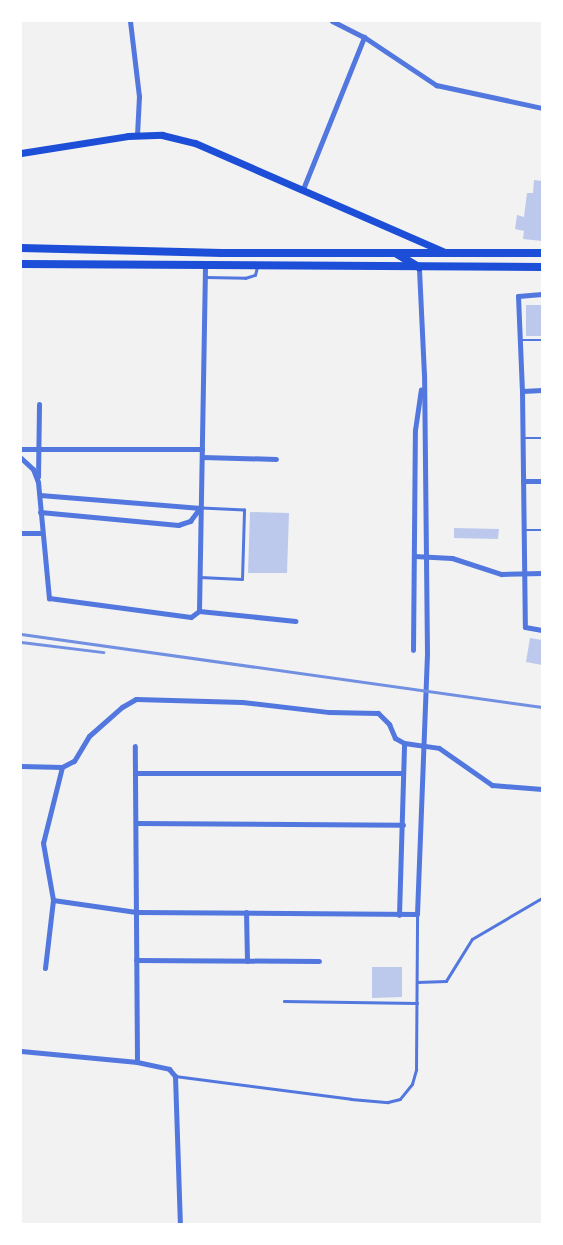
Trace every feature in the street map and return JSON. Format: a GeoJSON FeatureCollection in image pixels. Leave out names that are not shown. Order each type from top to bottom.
{"type":"FeatureCollection","features":[{"type":"Feature","properties":{"kind":"highway"},"geometry":{"type":"LineString","coordinates":[[21,248],[177,252],[542,252]]}},
{"type":"Feature","properties":{"kind":"highway"},"geometry":{"type":"LineString","coordinates":[[177,252],[195,258],[205,266]]}},
{"type":"Feature","properties":{"kind":"highway"},"geometry":{"type":"LineString","coordinates":[[394,253],[419,267]]}},
{"type":"Feature","properties":{"kind":"highway"},"geometry":{"type":"LineString","coordinates":[[21,264],[257,267],[542,267]]}},
{"type":"Feature","properties":{"kind":"main road"},"geometry":{"type":"LineString","coordinates":[[21,152],[137,136],[162,136],[195,143],[448,253]]}},
{"type":"Feature","properties":{"kind":"street"},"geometry":{"type":"LineString","coordinates":[[130,21],[139,96],[137,136]]}},
{"type":"Feature","properties":{"kind":"street"},"geometry":{"type":"LineString","coordinates":[[332,21],[364,37],[436,85],[542,108]]}},
{"type":"Feature","properties":{"kind":"street"},"geometry":{"type":"LineString","coordinates":[[303,189],[364,37]]}},
{"type":"Feature","properties":{"kind":"street"},"geometry":{"type":"LineString","coordinates":[[199,611],[205,266]]}},
{"type":"Feature","properties":{"kind":"street"},"geometry":{"type":"LineString","coordinates":[[53,900],[136,912],[417,914],[427,654],[424,375],[419,267]]}},
{"type":"Feature","properties":{"kind":"street"},"geometry":{"type":"LineString","coordinates":[[542,294],[518,296],[523,438],[525,627],[542,630]]}},
{"type":"Feature","properties":{"kind":"street"},"geometry":{"type":"LineString","coordinates":[[413,650],[414,430],[424,375]]}},
{"type":"Feature","properties":{"kind":"street"},"geometry":{"type":"LineString","coordinates":[[522,391],[542,390]]}},
{"type":"Feature","properties":{"kind":"street"},"geometry":{"type":"LineString","coordinates":[[39,404],[38,482],[41,533],[49,598],[191,618],[199,611],[296,621]]}},
{"type":"Feature","properties":{"kind":"street"},"geometry":{"type":"LineString","coordinates":[[21,449],[38,447],[202,449]]}},
{"type":"Feature","properties":{"kind":"street"},"geometry":{"type":"LineString","coordinates":[[202,457],[276,458]]}},
{"type":"Feature","properties":{"kind":"street"},"geometry":{"type":"LineString","coordinates":[[21,458],[33,469],[38,482]]}},
{"type":"Feature","properties":{"kind":"street"},"geometry":{"type":"LineString","coordinates":[[523,481],[542,481]]}},
{"type":"Feature","properties":{"kind":"street"},"geometry":{"type":"LineString","coordinates":[[40,495],[200,508]]}},
{"type":"Feature","properties":{"kind":"street"},"geometry":{"type":"LineString","coordinates":[[40,512],[178,526],[190,521],[200,508]]}},
{"type":"Feature","properties":{"kind":"street"},"geometry":{"type":"LineString","coordinates":[[21,533],[41,533]]}},
{"type":"Feature","properties":{"kind":"street"},"geometry":{"type":"LineString","coordinates":[[414,556],[452,558],[486,572],[542,573]]}},
{"type":"Feature","properties":{"kind":"street"},"geometry":{"type":"LineString","coordinates":[[21,766],[62,767],[74,761],[89,736],[122,707],[136,699],[242,702],[329,712],[370,711],[385,718],[394,738],[404,743],[439,748],[492,784],[542,789]]}},
{"type":"Feature","properties":{"kind":"street"},"geometry":{"type":"LineString","coordinates":[[399,915],[404,743]]}},
{"type":"Feature","properties":{"kind":"street"},"geometry":{"type":"LineString","coordinates":[[135,746],[137,1062]]}},
{"type":"Feature","properties":{"kind":"street"},"geometry":{"type":"LineString","coordinates":[[44,968],[53,900],[43,843],[62,767]]}},
{"type":"Feature","properties":{"kind":"street"},"geometry":{"type":"LineString","coordinates":[[135,773],[403,773]]}},
{"type":"Feature","properties":{"kind":"street"},"geometry":{"type":"LineString","coordinates":[[136,823],[403,825]]}},
{"type":"Feature","properties":{"kind":"street"},"geometry":{"type":"LineString","coordinates":[[246,912],[247,961]]}},
{"type":"Feature","properties":{"kind":"street"},"geometry":{"type":"LineString","coordinates":[[136,960],[319,961]]}},
{"type":"Feature","properties":{"kind":"street"},"geometry":{"type":"LineString","coordinates":[[21,1051],[137,1062],[169,1069],[175,1076],[180,1224]]}},
{"type":"Feature","properties":{"kind":"lane"},"geometry":{"type":"LineString","coordinates":[[205,277],[245,278],[255,275],[257,267]]}},
{"type":"Feature","properties":{"kind":"lane"},"geometry":{"type":"LineString","coordinates":[[519,340],[542,340]]}},
{"type":"Feature","properties":{"kind":"lane"},"geometry":{"type":"LineString","coordinates":[[523,438],[542,438]]}},
{"type":"Feature","properties":{"kind":"lane"},"geometry":{"type":"LineString","coordinates":[[200,508],[244,510],[242,579],[200,577]]}},
{"type":"Feature","properties":{"kind":"lane"},"geometry":{"type":"LineString","coordinates":[[523,530],[542,530]]}},
{"type":"Feature","properties":{"kind":"lane"},"geometry":{"type":"LineString","coordinates":[[417,982],[446,981],[472,939],[542,898]]}},
{"type":"Feature","properties":{"kind":"lane"},"geometry":{"type":"LineString","coordinates":[[175,1076],[352,1099],[388,1102],[400,1099],[412,1084],[416,1070],[417,914]]}},
{"type":"Feature","properties":{"kind":"lane"},"geometry":{"type":"LineString","coordinates":[[284,1001],[417,1003]]}},
{"type":"Feature","properties":{"kind":"building"},"geometry":{"type":"Polygon","coordinates":[[[534,180],[542,181],[542,241],[523,239],[524,231],[515,229],[517,215],[524,217],[527,193],[533,193],[534,180]]]}},
{"type":"Feature","properties":{"kind":"building"},"geometry":{"type":"Polygon","coordinates":[[[526,305],[542,305],[542,336],[526,336],[526,305]]]}},
{"type":"Feature","properties":{"kind":"building"},"geometry":{"type":"Polygon","coordinates":[[[250,512],[289,513],[287,573],[248,573],[250,512]]]}},
{"type":"Feature","properties":{"kind":"building"},"geometry":{"type":"Polygon","coordinates":[[[454,528],[499,529],[498,539],[454,538],[454,528]]]}},
{"type":"Feature","properties":{"kind":"building"},"geometry":{"type":"Polygon","coordinates":[[[530,638],[542,640],[542,665],[526,662],[530,638]]]}},
{"type":"Feature","properties":{"kind":"building"},"geometry":{"type":"Polygon","coordinates":[[[372,967],[402,967],[402,997],[372,998],[372,967]]]}},
{"type":"Feature","properties":{"kind":"railway"},"geometry":{"type":"LineString","coordinates":[[21,634],[542,707]]}},
{"type":"Feature","properties":{"kind":"railway"},"geometry":{"type":"LineString","coordinates":[[21,642],[103,652]]}}]}
